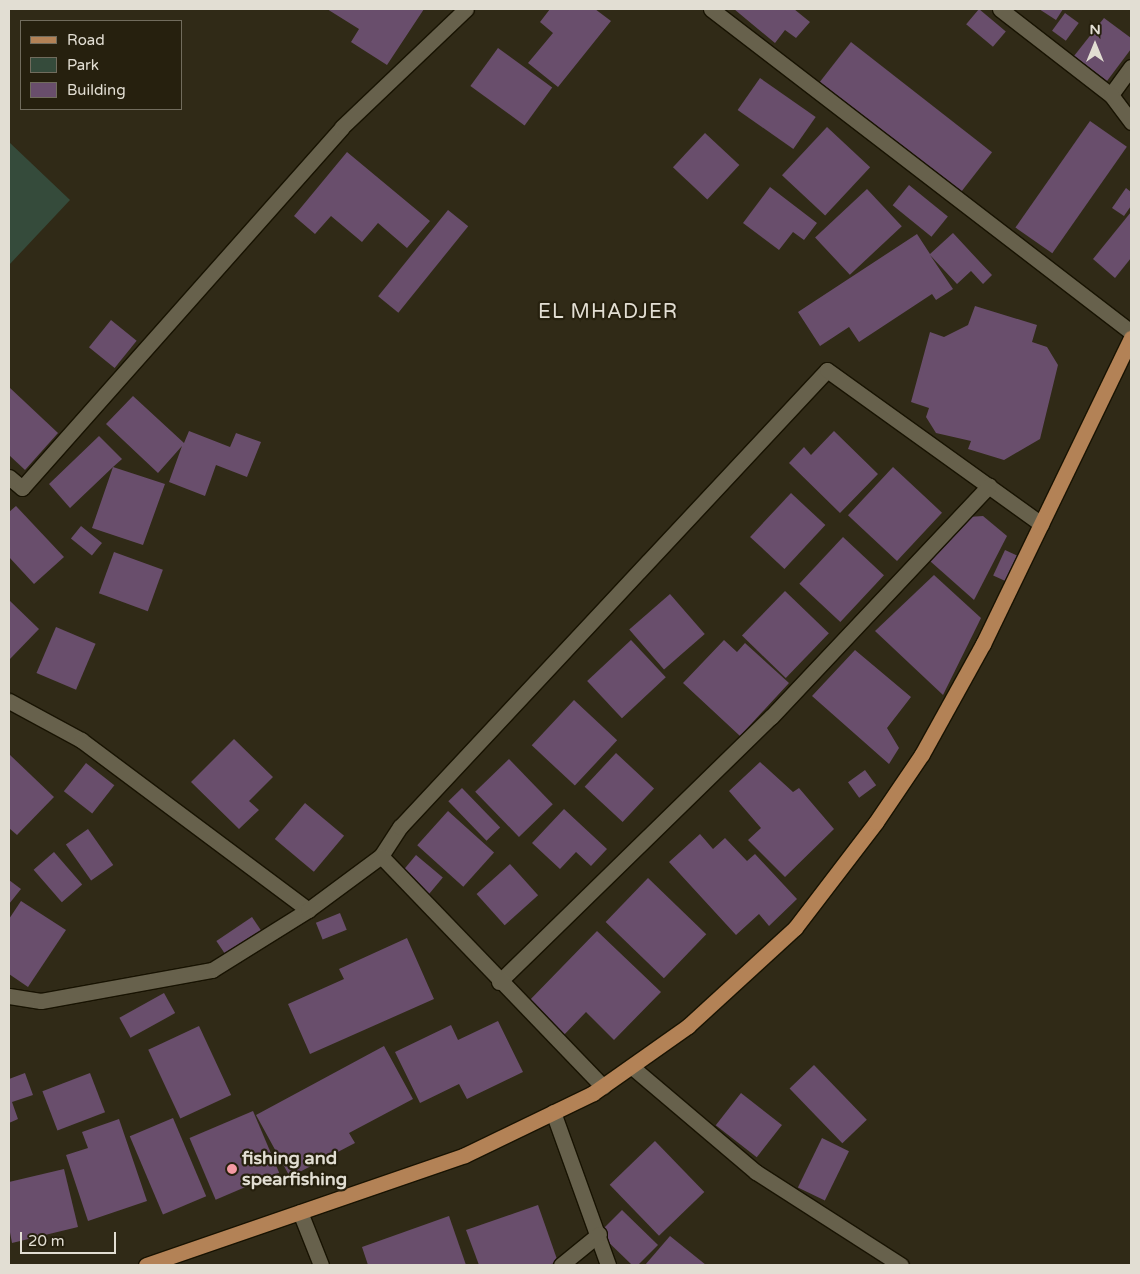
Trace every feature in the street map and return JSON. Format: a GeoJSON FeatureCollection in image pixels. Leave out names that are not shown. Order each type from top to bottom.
{"type":"FeatureCollection","features":[{"type":"Feature","properties":{"kind":"main road"},"geometry":{"type":"LineString","coordinates":[[146,1265],[465,1155],[603,1088],[688,1026],[795,928],[876,822],[927,746],[983,644],[1131,338]]}},
{"type":"Feature","properties":{"kind":"street"},"geometry":{"type":"LineString","coordinates":[[9,477],[22,488],[342,127],[466,9]]}},
{"type":"Feature","properties":{"kind":"street"},"geometry":{"type":"LineString","coordinates":[[711,9],[1131,332]]}},
{"type":"Feature","properties":{"kind":"street"},"geometry":{"type":"LineString","coordinates":[[1000,9],[1111,95],[1131,122]]}},
{"type":"Feature","properties":{"kind":"street"},"geometry":{"type":"LineString","coordinates":[[1111,95],[1131,67]]}},
{"type":"Feature","properties":{"kind":"street"},"geometry":{"type":"LineString","coordinates":[[9,996],[41,1001],[212,970],[308,910],[381,856],[407,820],[827,370],[1041,524]]}},
{"type":"Feature","properties":{"kind":"street"},"geometry":{"type":"LineString","coordinates":[[499,982],[771,718],[989,486]]}},
{"type":"Feature","properties":{"kind":"street"},"geometry":{"type":"LineString","coordinates":[[9,701],[81,740],[308,910]]}},
{"type":"Feature","properties":{"kind":"street"},"geometry":{"type":"LineString","coordinates":[[381,856],[499,982],[603,1088]]}},
{"type":"Feature","properties":{"kind":"street"},"geometry":{"type":"LineString","coordinates":[[632,1067],[756,1172],[901,1265]]}},
{"type":"Feature","properties":{"kind":"street"},"geometry":{"type":"LineString","coordinates":[[553,1112],[599,1234],[608,1265]]}},
{"type":"Feature","properties":{"kind":"street"},"geometry":{"type":"LineString","coordinates":[[300,1212],[321,1265]]}},
{"type":"Feature","properties":{"kind":"street"},"geometry":{"type":"LineString","coordinates":[[561,1265],[599,1234]]}},
{"type":"Feature","properties":{"kind":"green space"},"geometry":{"type":"Polygon","coordinates":[[[9,142],[70,200],[9,265],[9,142]]]}},
{"type":"Feature","properties":{"kind":"building"},"geometry":{"type":"Polygon","coordinates":[[[327,9],[424,9],[387,65],[351,42],[359,29],[327,9]]]}},
{"type":"Feature","properties":{"kind":"building"},"geometry":{"type":"Polygon","coordinates":[[[550,9],[595,9],[611,21],[558,87],[528,63],[553,33],[540,22],[550,9]]]}},
{"type":"Feature","properties":{"kind":"building"},"geometry":{"type":"Polygon","coordinates":[[[734,9],[794,9],[810,22],[796,38],[785,30],[775,43],[734,9]]]}},
{"type":"Feature","properties":{"kind":"building"},"geometry":{"type":"Polygon","coordinates":[[[979,9],[1006,31],[993,47],[966,24],[979,9]]]}},
{"type":"Feature","properties":{"kind":"building"},"geometry":{"type":"Polygon","coordinates":[[[1039,9],[1063,9],[1056,20],[1039,9]]]}},
{"type":"Feature","properties":{"kind":"building"},"geometry":{"type":"Polygon","coordinates":[[[1065,13],[1079,23],[1066,41],[1052,31],[1065,13]]]}},
{"type":"Feature","properties":{"kind":"building"},"geometry":{"type":"Polygon","coordinates":[[[1104,18],[1131,38],[1131,49],[1107,81],[1074,56],[1104,18]]]}},
{"type":"Feature","properties":{"kind":"building"},"geometry":{"type":"Polygon","coordinates":[[[851,42],[992,152],[961,192],[820,82],[851,42]]]}},
{"type":"Feature","properties":{"kind":"building"},"geometry":{"type":"Polygon","coordinates":[[[498,48],[552,87],[525,125],[470,86],[498,48]]]}},
{"type":"Feature","properties":{"kind":"building"},"geometry":{"type":"Polygon","coordinates":[[[760,78],[816,117],[793,149],[738,110],[760,78]]]}},
{"type":"Feature","properties":{"kind":"building"},"geometry":{"type":"Polygon","coordinates":[[[1090,121],[1127,147],[1052,253],[1015,227],[1090,121]]]}},
{"type":"Feature","properties":{"kind":"building"},"geometry":{"type":"Polygon","coordinates":[[[827,127],[870,167],[825,216],[782,175],[827,127]]]}},
{"type":"Feature","properties":{"kind":"building"},"geometry":{"type":"Polygon","coordinates":[[[705,133],[739,165],[707,199],[673,167],[705,133]]]}},
{"type":"Feature","properties":{"kind":"building"},"geometry":{"type":"Polygon","coordinates":[[[347,152],[430,221],[407,248],[378,223],[362,242],[331,216],[315,234],[294,216],[347,152]]]}},
{"type":"Feature","properties":{"kind":"building"},"geometry":{"type":"Polygon","coordinates":[[[909,185],[948,216],[931,237],[893,205],[909,185]]]}},
{"type":"Feature","properties":{"kind":"building"},"geometry":{"type":"Polygon","coordinates":[[[770,187],[817,223],[804,240],[793,232],[779,250],[743,223],[770,187]]]}},
{"type":"Feature","properties":{"kind":"building"},"geometry":{"type":"Polygon","coordinates":[[[1126,188],[1131,192],[1131,206],[1124,216],[1112,208],[1126,188]]]}},
{"type":"Feature","properties":{"kind":"building"},"geometry":{"type":"Polygon","coordinates":[[[867,189],[902,226],[850,275],[815,237],[867,189]]]}},
{"type":"Feature","properties":{"kind":"building"},"geometry":{"type":"Polygon","coordinates":[[[448,210],[468,226],[398,313],[378,296],[448,210]]]}},
{"type":"Feature","properties":{"kind":"building"},"geometry":{"type":"Polygon","coordinates":[[[1131,212],[1131,258],[1115,278],[1093,259],[1131,212]]]}},
{"type":"Feature","properties":{"kind":"building"},"geometry":{"type":"Polygon","coordinates":[[[953,233],[992,275],[983,284],[971,271],[957,284],[930,255],[953,289],[936,300],[932,294],[859,342],[849,327],[820,346],[798,312],[917,234],[930,254],[953,233]]]}},
{"type":"Feature","properties":{"kind":"building"},"geometry":{"type":"Polygon","coordinates":[[[975,306],[1037,325],[1032,342],[1047,347],[1058,365],[1040,439],[1004,460],[968,449],[971,441],[936,433],[926,417],[929,408],[911,402],[930,332],[944,337],[968,325],[975,306]]]}},
{"type":"Feature","properties":{"kind":"building"},"geometry":{"type":"Polygon","coordinates":[[[111,320],[137,341],[115,368],[89,347],[111,320]]]}},
{"type":"Feature","properties":{"kind":"building"},"geometry":{"type":"Polygon","coordinates":[[[9,387],[58,433],[25,470],[9,455],[9,387]]]}},
{"type":"Feature","properties":{"kind":"building"},"geometry":{"type":"Polygon","coordinates":[[[133,396],[184,443],[189,431],[230,447],[236,433],[261,442],[247,477],[216,465],[205,496],[169,482],[182,446],[158,473],[106,424],[133,396]]]}},
{"type":"Feature","properties":{"kind":"building"},"geometry":{"type":"Polygon","coordinates":[[[834,431],[878,474],[840,513],[789,463],[804,447],[811,455],[834,431]]]}},
{"type":"Feature","properties":{"kind":"building"},"geometry":{"type":"Polygon","coordinates":[[[99,436],[122,459],[70,508],[49,484],[99,436]]]}},
{"type":"Feature","properties":{"kind":"building"},"geometry":{"type":"Polygon","coordinates":[[[113,467],[165,484],[143,545],[92,528],[113,467]]]}},
{"type":"Feature","properties":{"kind":"building"},"geometry":{"type":"Polygon","coordinates":[[[893,467],[942,513],[897,561],[848,515],[893,467]]]}},
{"type":"Feature","properties":{"kind":"building"},"geometry":{"type":"Polygon","coordinates":[[[791,493],[825,525],[784,569],[750,537],[791,493]]]}},
{"type":"Feature","properties":{"kind":"building"},"geometry":{"type":"Polygon","coordinates":[[[16,506],[64,557],[34,584],[9,557],[9,512],[16,506]]]}},
{"type":"Feature","properties":{"kind":"building"},"geometry":{"type":"Polygon","coordinates":[[[983,516],[1007,536],[974,600],[930,561],[968,517],[983,516]]]}},
{"type":"Feature","properties":{"kind":"building"},"geometry":{"type":"Polygon","coordinates":[[[81,526],[102,543],[92,555],[71,538],[81,526]]]}},
{"type":"Feature","properties":{"kind":"building"},"geometry":{"type":"Polygon","coordinates":[[[843,537],[884,575],[840,622],[799,584],[843,537]]]}},
{"type":"Feature","properties":{"kind":"building"},"geometry":{"type":"Polygon","coordinates":[[[1005,550],[1020,557],[1009,583],[993,575],[1005,550]]]}},
{"type":"Feature","properties":{"kind":"building"},"geometry":{"type":"Polygon","coordinates":[[[114,552],[163,570],[148,611],[99,593],[114,552]]]}},
{"type":"Feature","properties":{"kind":"building"},"geometry":{"type":"Polygon","coordinates":[[[934,575],[981,618],[943,695],[875,631],[934,575]]]}},
{"type":"Feature","properties":{"kind":"building"},"geometry":{"type":"Polygon","coordinates":[[[785,591],[829,633],[786,678],[742,636],[785,591]]]}},
{"type":"Feature","properties":{"kind":"building"},"geometry":{"type":"Polygon","coordinates":[[[670,594],[705,634],[664,669],[629,629],[670,594]]]}},
{"type":"Feature","properties":{"kind":"building"},"geometry":{"type":"Polygon","coordinates":[[[9,600],[39,629],[9,660],[9,600]]]}},
{"type":"Feature","properties":{"kind":"building"},"geometry":{"type":"Polygon","coordinates":[[[56,627],[96,644],[76,690],[36,673],[56,627]]]}},
{"type":"Feature","properties":{"kind":"building"},"geometry":{"type":"Polygon","coordinates":[[[631,640],[666,677],[622,718],[587,681],[631,640]]]}},
{"type":"Feature","properties":{"kind":"building"},"geometry":{"type":"Polygon","coordinates":[[[724,640],[737,652],[745,643],[789,683],[740,736],[683,683],[724,640]]]}},
{"type":"Feature","properties":{"kind":"building"},"geometry":{"type":"Polygon","coordinates":[[[855,650],[911,697],[887,728],[899,748],[889,764],[812,696],[855,650]]]}},
{"type":"Feature","properties":{"kind":"building"},"geometry":{"type":"Polygon","coordinates":[[[574,700],[617,740],[575,786],[532,745],[574,700]]]}},
{"type":"Feature","properties":{"kind":"building"},"geometry":{"type":"Polygon","coordinates":[[[234,739],[273,777],[249,801],[259,810],[239,829],[191,782],[234,739]]]}},
{"type":"Feature","properties":{"kind":"building"},"geometry":{"type":"Polygon","coordinates":[[[616,753],[654,788],[623,822],[585,787],[616,753]]]}},
{"type":"Feature","properties":{"kind":"building"},"geometry":{"type":"Polygon","coordinates":[[[9,754],[54,797],[17,835],[9,828],[9,754]]]}},
{"type":"Feature","properties":{"kind":"building"},"geometry":{"type":"Polygon","coordinates":[[[509,759],[553,804],[519,837],[475,792],[509,759]]]}},
{"type":"Feature","properties":{"kind":"building"},"geometry":{"type":"Polygon","coordinates":[[[760,762],[793,792],[799,788],[834,829],[785,877],[748,840],[761,828],[729,791],[760,762]]]}},
{"type":"Feature","properties":{"kind":"building"},"geometry":{"type":"Polygon","coordinates":[[[86,763],[114,785],[92,814],[64,791],[86,763]]]}},
{"type":"Feature","properties":{"kind":"building"},"geometry":{"type":"Polygon","coordinates":[[[865,770],[876,785],[859,798],[848,782],[865,770]]]}},
{"type":"Feature","properties":{"kind":"building"},"geometry":{"type":"Polygon","coordinates":[[[462,788],[500,828],[487,841],[448,801],[462,788]]]}},
{"type":"Feature","properties":{"kind":"building"},"geometry":{"type":"Polygon","coordinates":[[[305,803],[344,836],[314,872],[275,839],[305,803]]]}},
{"type":"Feature","properties":{"kind":"building"},"geometry":{"type":"Polygon","coordinates":[[[564,809],[607,849],[591,866],[576,852],[560,869],[532,843],[564,809]]]}},
{"type":"Feature","properties":{"kind":"building"},"geometry":{"type":"Polygon","coordinates":[[[448,811],[494,852],[463,887],[417,845],[448,811]]]}},
{"type":"Feature","properties":{"kind":"building"},"geometry":{"type":"Polygon","coordinates":[[[88,829],[113,865],[91,881],[66,844],[88,829]]]}},
{"type":"Feature","properties":{"kind":"building"},"geometry":{"type":"Polygon","coordinates":[[[700,834],[713,849],[725,838],[747,861],[755,854],[797,899],[769,926],[759,914],[736,935],[669,862],[700,834]]]}},
{"type":"Feature","properties":{"kind":"building"},"geometry":{"type":"Polygon","coordinates":[[[54,852],[82,884],[62,902],[34,870],[54,852]]]}},
{"type":"Feature","properties":{"kind":"building"},"geometry":{"type":"Polygon","coordinates":[[[416,855],[443,877],[427,896],[401,873],[416,855]]]}},
{"type":"Feature","properties":{"kind":"building"},"geometry":{"type":"Polygon","coordinates":[[[510,864],[538,895],[505,925],[477,894],[510,864]]]}},
{"type":"Feature","properties":{"kind":"building"},"geometry":{"type":"Polygon","coordinates":[[[648,878],[706,934],[664,978],[606,922],[648,878]]]}},
{"type":"Feature","properties":{"kind":"building"},"geometry":{"type":"Polygon","coordinates":[[[9,880],[21,889],[9,904],[9,880]]]}},
{"type":"Feature","properties":{"kind":"building"},"geometry":{"type":"Polygon","coordinates":[[[21,901],[66,930],[28,987],[9,974],[9,919],[21,901]]]}},
{"type":"Feature","properties":{"kind":"building"},"geometry":{"type":"Polygon","coordinates":[[[340,913],[347,930],[323,939],[316,923],[340,913]]]}},
{"type":"Feature","properties":{"kind":"building"},"geometry":{"type":"Polygon","coordinates":[[[252,917],[264,935],[229,959],[216,941],[252,917]]]}},
{"type":"Feature","properties":{"kind":"building"},"geometry":{"type":"Polygon","coordinates":[[[597,931],[661,992],[614,1040],[586,1012],[561,1038],[526,1004],[597,931]]]}},
{"type":"Feature","properties":{"kind":"building"},"geometry":{"type":"Polygon","coordinates":[[[407,938],[434,999],[310,1054],[288,1004],[344,979],[339,969],[407,938]]]}},
{"type":"Feature","properties":{"kind":"building"},"geometry":{"type":"Polygon","coordinates":[[[164,993],[175,1013],[131,1038],[119,1018],[164,993]]]}},
{"type":"Feature","properties":{"kind":"building"},"geometry":{"type":"Polygon","coordinates":[[[498,1021],[523,1072],[467,1099],[459,1084],[420,1103],[395,1052],[451,1025],[458,1040],[498,1021]]]}},
{"type":"Feature","properties":{"kind":"building"},"geometry":{"type":"Polygon","coordinates":[[[199,1026],[231,1095],[180,1119],[148,1050],[199,1026]]]}},
{"type":"Feature","properties":{"kind":"building"},"geometry":{"type":"Polygon","coordinates":[[[384,1046],[413,1099],[349,1133],[355,1143],[290,1177],[256,1115],[384,1046]]]}},
{"type":"Feature","properties":{"kind":"building"},"geometry":{"type":"Polygon","coordinates":[[[814,1065],[867,1120],[842,1143],[790,1089],[814,1065]]]}},
{"type":"Feature","properties":{"kind":"building"},"geometry":{"type":"Polygon","coordinates":[[[25,1073],[33,1095],[12,1102],[18,1119],[9,1123],[9,1079],[25,1073]]]}},
{"type":"Feature","properties":{"kind":"building"},"geometry":{"type":"Polygon","coordinates":[[[90,1073],[105,1112],[57,1130],[42,1091],[90,1073]]]}},
{"type":"Feature","properties":{"kind":"building"},"geometry":{"type":"Polygon","coordinates":[[[741,1093],[782,1125],[757,1157],[716,1125],[741,1093]]]}},
{"type":"Feature","properties":{"kind":"building"},"geometry":{"type":"Polygon","coordinates":[[[253,1111],[279,1173],[216,1200],[189,1138],[253,1111]]]}},
{"type":"Feature","properties":{"kind":"building"},"geometry":{"type":"Polygon","coordinates":[[[173,1118],[206,1196],[163,1215],[130,1136],[173,1118]]]}},
{"type":"Feature","properties":{"kind":"building"},"geometry":{"type":"Polygon","coordinates":[[[119,1119],[147,1201],[88,1221],[66,1155],[88,1148],[82,1132],[119,1119]]]}},
{"type":"Feature","properties":{"kind":"building"},"geometry":{"type":"Polygon","coordinates":[[[822,1138],[849,1151],[825,1201],[798,1187],[822,1138]]]}},
{"type":"Feature","properties":{"kind":"building"},"geometry":{"type":"Polygon","coordinates":[[[655,1141],[704,1192],[659,1236],[610,1185],[655,1141]]]}},
{"type":"Feature","properties":{"kind":"building"},"geometry":{"type":"Polygon","coordinates":[[[64,1169],[78,1227],[12,1243],[9,1227],[9,1182],[64,1169]]]}},
{"type":"Feature","properties":{"kind":"building"},"geometry":{"type":"Polygon","coordinates":[[[538,1205],[558,1262],[548,1265],[479,1265],[466,1230],[538,1205]]]}},
{"type":"Feature","properties":{"kind":"building"},"geometry":{"type":"Polygon","coordinates":[[[622,1210],[658,1245],[638,1265],[632,1265],[599,1233],[622,1210]]]}},
{"type":"Feature","properties":{"kind":"building"},"geometry":{"type":"Polygon","coordinates":[[[449,1216],[466,1265],[368,1265],[362,1247],[449,1216]]]}},
{"type":"Feature","properties":{"kind":"building"},"geometry":{"type":"Polygon","coordinates":[[[670,1236],[706,1265],[645,1265],[670,1236]]]}},
{"type":"Feature","properties":{"kind":"place","name":"fishing and spearfishing"},"geometry":{"type":"Point","coordinates":[232,1169]}},
{"type":"Feature","properties":{"kind":"district","name":"EL MHADJER"},"geometry":{"type":"Point","coordinates":[608,312]}}]}
